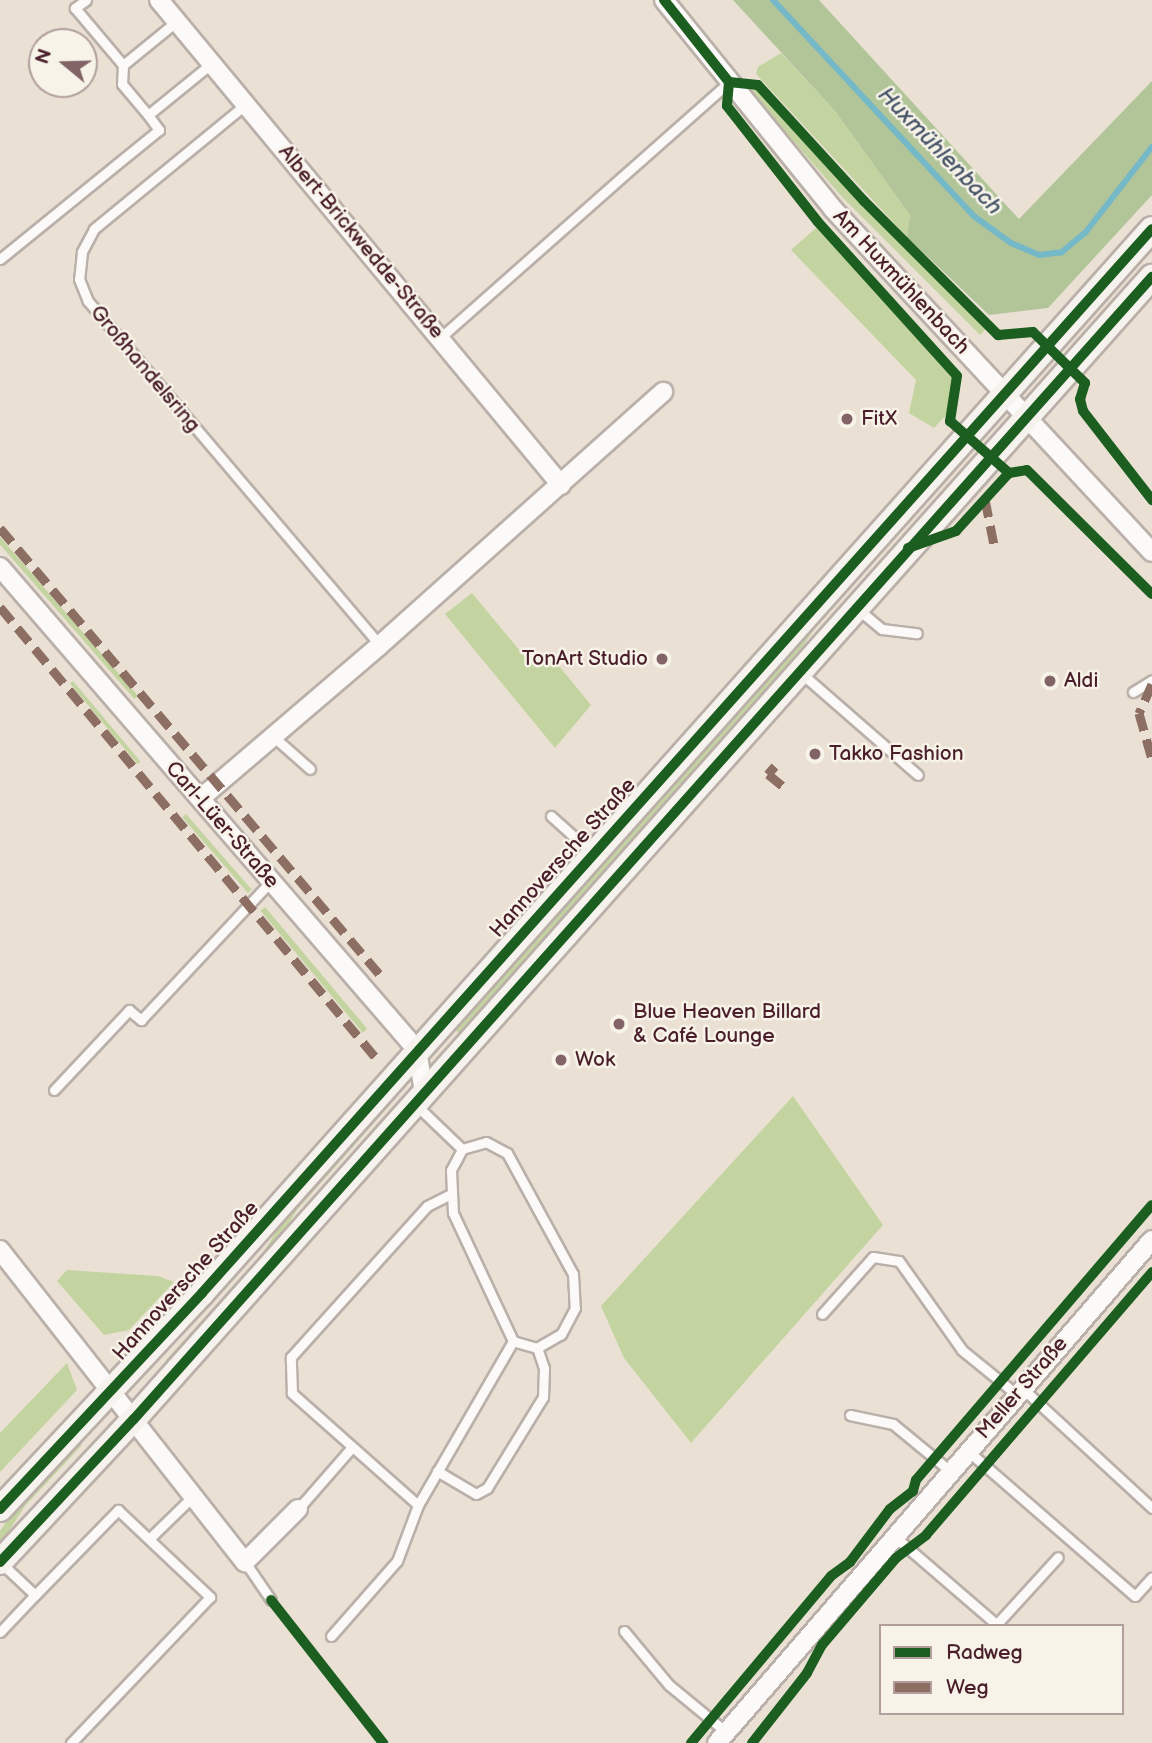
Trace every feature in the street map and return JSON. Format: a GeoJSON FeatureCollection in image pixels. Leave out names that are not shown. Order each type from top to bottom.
{"type":"FeatureCollection","features":[{"type":"Feature","properties":{"kind":"main road","name":"Hannoversche Straße"},"geometry":{"type":"LineString","coordinates":[[0,1509],[113,1391],[1003,392],[1152,229]]}},
{"type":"Feature","properties":{"kind":"main road"},"geometry":{"type":"LineString","coordinates":[[0,1562],[134,1419],[798,670],[1152,277]]}},
{"type":"Feature","properties":{"kind":"street","name":"Albert-Brickwedde-Straße"},"geometry":{"type":"LineString","coordinates":[[159,0],[561,485]]}},
{"type":"Feature","properties":{"kind":"street","name":"Am Huxmühlenbach"},"geometry":{"type":"LineString","coordinates":[[664,0],[833,209],[1152,552]]}},
{"type":"Feature","properties":{"kind":"street"},"geometry":{"type":"LineString","coordinates":[[201,798],[380,645],[663,392]]}},
{"type":"Feature","properties":{"kind":"street","name":"Carl-Lüer-Straße"},"geometry":{"type":"LineString","coordinates":[[0,568],[417,1050]]}},
{"type":"Feature","properties":{"kind":"street"},"geometry":{"type":"LineString","coordinates":[[417,1050],[419,1097]]}},
{"type":"Feature","properties":{"kind":"street","name":"Meller Straße"},"geometry":{"type":"LineString","coordinates":[[722,1737],[893,1536],[1152,1240]]}},
{"type":"Feature","properties":{"kind":"street"},"geometry":{"type":"LineString","coordinates":[[0,1250],[245,1562],[298,1509]]}},
{"type":"Feature","properties":{"kind":"lane"},"geometry":{"type":"LineString","coordinates":[[0,258],[159,130],[122,84],[123,65],[75,8],[86,0]]}},
{"type":"Feature","properties":{"kind":"lane"},"geometry":{"type":"LineString","coordinates":[[123,65],[177,21]]}},
{"type":"Feature","properties":{"kind":"lane"},"geometry":{"type":"LineString","coordinates":[[148,115],[212,63]]}},
{"type":"Feature","properties":{"kind":"lane"},"geometry":{"type":"LineString","coordinates":[[441,337],[729,82]]}},
{"type":"Feature","properties":{"kind":"lane","name":"Großhandelsring"},"geometry":{"type":"LineString","coordinates":[[246,104],[94,229],[82,252],[79,279],[88,301],[380,645]]}},
{"type":"Feature","properties":{"kind":"lane"},"geometry":{"type":"LineString","coordinates":[[855,607],[882,629],[917,633]]}},
{"type":"Feature","properties":{"kind":"lane"},"geometry":{"type":"LineString","coordinates":[[798,670],[918,775]]}},
{"type":"Feature","properties":{"kind":"lane"},"geometry":{"type":"LineString","coordinates":[[1133,692],[1152,680]]}},
{"type":"Feature","properties":{"kind":"lane"},"geometry":{"type":"LineString","coordinates":[[274,737],[310,769]]}},
{"type":"Feature","properties":{"kind":"lane"},"geometry":{"type":"LineString","coordinates":[[551,816],[592,853]]}},
{"type":"Feature","properties":{"kind":"lane"},"geometry":{"type":"LineString","coordinates":[[54,1090],[129,1010],[141,1020],[271,881]]}},
{"type":"Feature","properties":{"kind":"lane"},"geometry":{"type":"LineString","coordinates":[[419,1097],[462,1149]]}},
{"type":"Feature","properties":{"kind":"lane"},"geometry":{"type":"LineString","coordinates":[[486,1142],[507,1153],[573,1274],[575,1308],[561,1334],[537,1348],[513,1341],[449,1195],[451,1170],[462,1149],[486,1142]]}},
{"type":"Feature","properties":{"kind":"lane"},"geometry":{"type":"LineString","coordinates":[[418,1505],[292,1394],[291,1357],[428,1206],[449,1195]]}},
{"type":"Feature","properties":{"kind":"lane"},"geometry":{"type":"LineString","coordinates":[[822,1314],[873,1257],[899,1261],[962,1350],[1019,1391],[1152,1508]]}},
{"type":"Feature","properties":{"kind":"lane"},"geometry":{"type":"LineString","coordinates":[[331,1636],[397,1561],[418,1505],[513,1341]]}},
{"type":"Feature","properties":{"kind":"lane"},"geometry":{"type":"LineString","coordinates":[[437,1471],[476,1494],[487,1488],[543,1396],[544,1368],[537,1348]]}},
{"type":"Feature","properties":{"kind":"lane"},"geometry":{"type":"LineString","coordinates":[[850,1415],[893,1424],[950,1471]]}},
{"type":"Feature","properties":{"kind":"lane"},"geometry":{"type":"LineString","coordinates":[[298,1509],[352,1447]]}},
{"type":"Feature","properties":{"kind":"lane"},"geometry":{"type":"LineString","coordinates":[[967,1451],[1135,1596],[1152,1577]]}},
{"type":"Feature","properties":{"kind":"lane"},"geometry":{"type":"LineString","coordinates":[[149,1539],[193,1496]]}},
{"type":"Feature","properties":{"kind":"lane"},"geometry":{"type":"LineString","coordinates":[[0,1632],[118,1510],[211,1597],[71,1743]]}},
{"type":"Feature","properties":{"kind":"lane"},"geometry":{"type":"LineString","coordinates":[[893,1536],[995,1624]]}},
{"type":"Feature","properties":{"kind":"lane"},"geometry":{"type":"LineString","coordinates":[[997,1624],[1058,1557]]}},
{"type":"Feature","properties":{"kind":"lane"},"geometry":{"type":"LineString","coordinates":[[0,1562],[36,1595]]}},
{"type":"Feature","properties":{"kind":"lane"},"geometry":{"type":"LineString","coordinates":[[245,1562],[271,1600]]}},
{"type":"Feature","properties":{"kind":"lane"},"geometry":{"type":"LineString","coordinates":[[624,1632],[669,1685],[722,1737]]}},
{"type":"Feature","properties":{"kind":"green space"},"geometry":{"type":"Polygon","coordinates":[[[733,0],[819,0],[1019,219],[1152,81],[1152,195],[1048,308],[989,315],[907,237],[910,215],[835,111],[733,0]]]}},
{"type":"Feature","properties":{"kind":"green space"},"geometry":{"type":"Polygon","coordinates":[[[781,53],[835,111],[910,215],[907,237],[756,74],[758,67],[781,53]]]}},
{"type":"Feature","properties":{"kind":"green space"},"geometry":{"type":"Polygon","coordinates":[[[757,89],[860,203],[986,329],[980,335],[843,198],[773,118],[752,90],[757,89]]]}},
{"type":"Feature","properties":{"kind":"green space"},"geometry":{"type":"Polygon","coordinates":[[[817,227],[953,379],[949,412],[934,428],[909,413],[916,380],[791,250],[817,227]]]}},
{"type":"Feature","properties":{"kind":"green space"},"geometry":{"type":"Polygon","coordinates":[[[967,448],[971,452],[815,628],[781,680],[462,1036],[451,1026],[967,448]]]}},
{"type":"Feature","properties":{"kind":"green space"},"geometry":{"type":"Polygon","coordinates":[[[1,538],[138,696],[134,699],[0,544],[1,538]]]}},
{"type":"Feature","properties":{"kind":"green space"},"geometry":{"type":"Polygon","coordinates":[[[472,593],[525,657],[550,655],[591,705],[555,748],[445,614],[472,593]]]}},
{"type":"Feature","properties":{"kind":"green space"},"geometry":{"type":"Polygon","coordinates":[[[73,681],[140,761],[137,764],[70,684],[73,681]]]}},
{"type":"Feature","properties":{"kind":"green space"},"geometry":{"type":"Polygon","coordinates":[[[186,814],[252,889],[248,893],[182,817],[186,814]]]}},
{"type":"Feature","properties":{"kind":"green space"},"geometry":{"type":"Polygon","coordinates":[[[265,907],[367,1029],[363,1033],[260,911],[265,907]]]}},
{"type":"Feature","properties":{"kind":"green space"},"geometry":{"type":"Polygon","coordinates":[[[391,1093],[396,1098],[297,1210],[269,1255],[170,1364],[166,1360],[263,1253],[292,1206],[391,1093]]]}},
{"type":"Feature","properties":{"kind":"green space"},"geometry":{"type":"Polygon","coordinates":[[[793,1096],[883,1225],[691,1443],[624,1358],[601,1306],[793,1096]]]}},
{"type":"Feature","properties":{"kind":"green space"},"geometry":{"type":"Polygon","coordinates":[[[67,1270],[158,1276],[174,1282],[129,1330],[104,1335],[57,1281],[67,1270]]]}},
{"type":"Feature","properties":{"kind":"green space"},"geometry":{"type":"Polygon","coordinates":[[[67,1363],[77,1390],[0,1472],[0,1433],[67,1363]]]}},
{"type":"Feature","properties":{"kind":"green space"},"geometry":{"type":"Polygon","coordinates":[[[78,1441],[82,1445],[25,1506],[0,1545],[0,1531],[17,1506],[78,1441]]]}},
{"type":"Feature","properties":{"kind":"waterway","name":"Huxmühlenbach"},"geometry":{"type":"LineString","coordinates":[[773,0],[975,217],[1011,243],[1039,255],[1062,252],[1085,233],[1152,147]]}},
{"type":"Feature","properties":{"kind":"marked path"},"geometry":{"type":"LineString","coordinates":[[985,499],[994,545]]}},
{"type":"Feature","properties":{"kind":"marked path"},"geometry":{"type":"LineString","coordinates":[[0,528],[381,976]]}},
{"type":"Feature","properties":{"kind":"marked path"},"geometry":{"type":"LineString","coordinates":[[0,607],[377,1059]]}},
{"type":"Feature","properties":{"kind":"marked path"},"geometry":{"type":"LineString","coordinates":[[1152,684],[1139,713],[1152,759]]}},
{"type":"Feature","properties":{"kind":"marked path"},"geometry":{"type":"LineString","coordinates":[[775,766],[768,774],[783,786]]}},
{"type":"Feature","properties":{"kind":"cycle path"},"geometry":{"type":"LineString","coordinates":[[664,0],[729,82]]}},
{"type":"Feature","properties":{"kind":"cycle path"},"geometry":{"type":"LineString","coordinates":[[729,82],[758,85],[864,201],[998,335],[1033,332],[1085,383],[1080,399],[1083,411],[1152,500]]}},
{"type":"Feature","properties":{"kind":"cycle path"},"geometry":{"type":"LineString","coordinates":[[729,82],[727,106],[818,222],[957,376],[950,421],[1009,473]]}},
{"type":"Feature","properties":{"kind":"cycle path"},"geometry":{"type":"LineString","coordinates":[[0,1509],[202,1293],[1152,229]]}},
{"type":"Feature","properties":{"kind":"cycle path"},"geometry":{"type":"LineString","coordinates":[[0,1562],[134,1419],[1152,277]]}},
{"type":"Feature","properties":{"kind":"cycle path"},"geometry":{"type":"LineString","coordinates":[[908,548],[956,531],[1009,473],[1027,470],[1152,594]]}},
{"type":"Feature","properties":{"kind":"cycle path"},"geometry":{"type":"LineString","coordinates":[[691,1743],[831,1576],[850,1562],[890,1509],[913,1491],[916,1480],[1152,1205]]}},
{"type":"Feature","properties":{"kind":"cycle path"},"geometry":{"type":"LineString","coordinates":[[752,1743],[807,1673],[822,1645],[896,1558],[926,1535],[1152,1272]]}},
{"type":"Feature","properties":{"kind":"cycle path"},"geometry":{"type":"LineString","coordinates":[[271,1600],[383,1743]]}},
{"type":"Feature","properties":{"kind":"place","name":"FitX"},"geometry":{"type":"Point","coordinates":[847,419]}},
{"type":"Feature","properties":{"kind":"place","name":"TonArt Studio"},"geometry":{"type":"Point","coordinates":[662,659]}},
{"type":"Feature","properties":{"kind":"place","name":"Aldi"},"geometry":{"type":"Point","coordinates":[1050,681]}},
{"type":"Feature","properties":{"kind":"place","name":"Takko Fashion"},"geometry":{"type":"Point","coordinates":[815,754]}},
{"type":"Feature","properties":{"kind":"place","name":"Blue Heaven Billard & Café Lounge"},"geometry":{"type":"Point","coordinates":[619,1024]}},
{"type":"Feature","properties":{"kind":"place","name":"Wok"},"geometry":{"type":"Point","coordinates":[561,1060]}}]}
